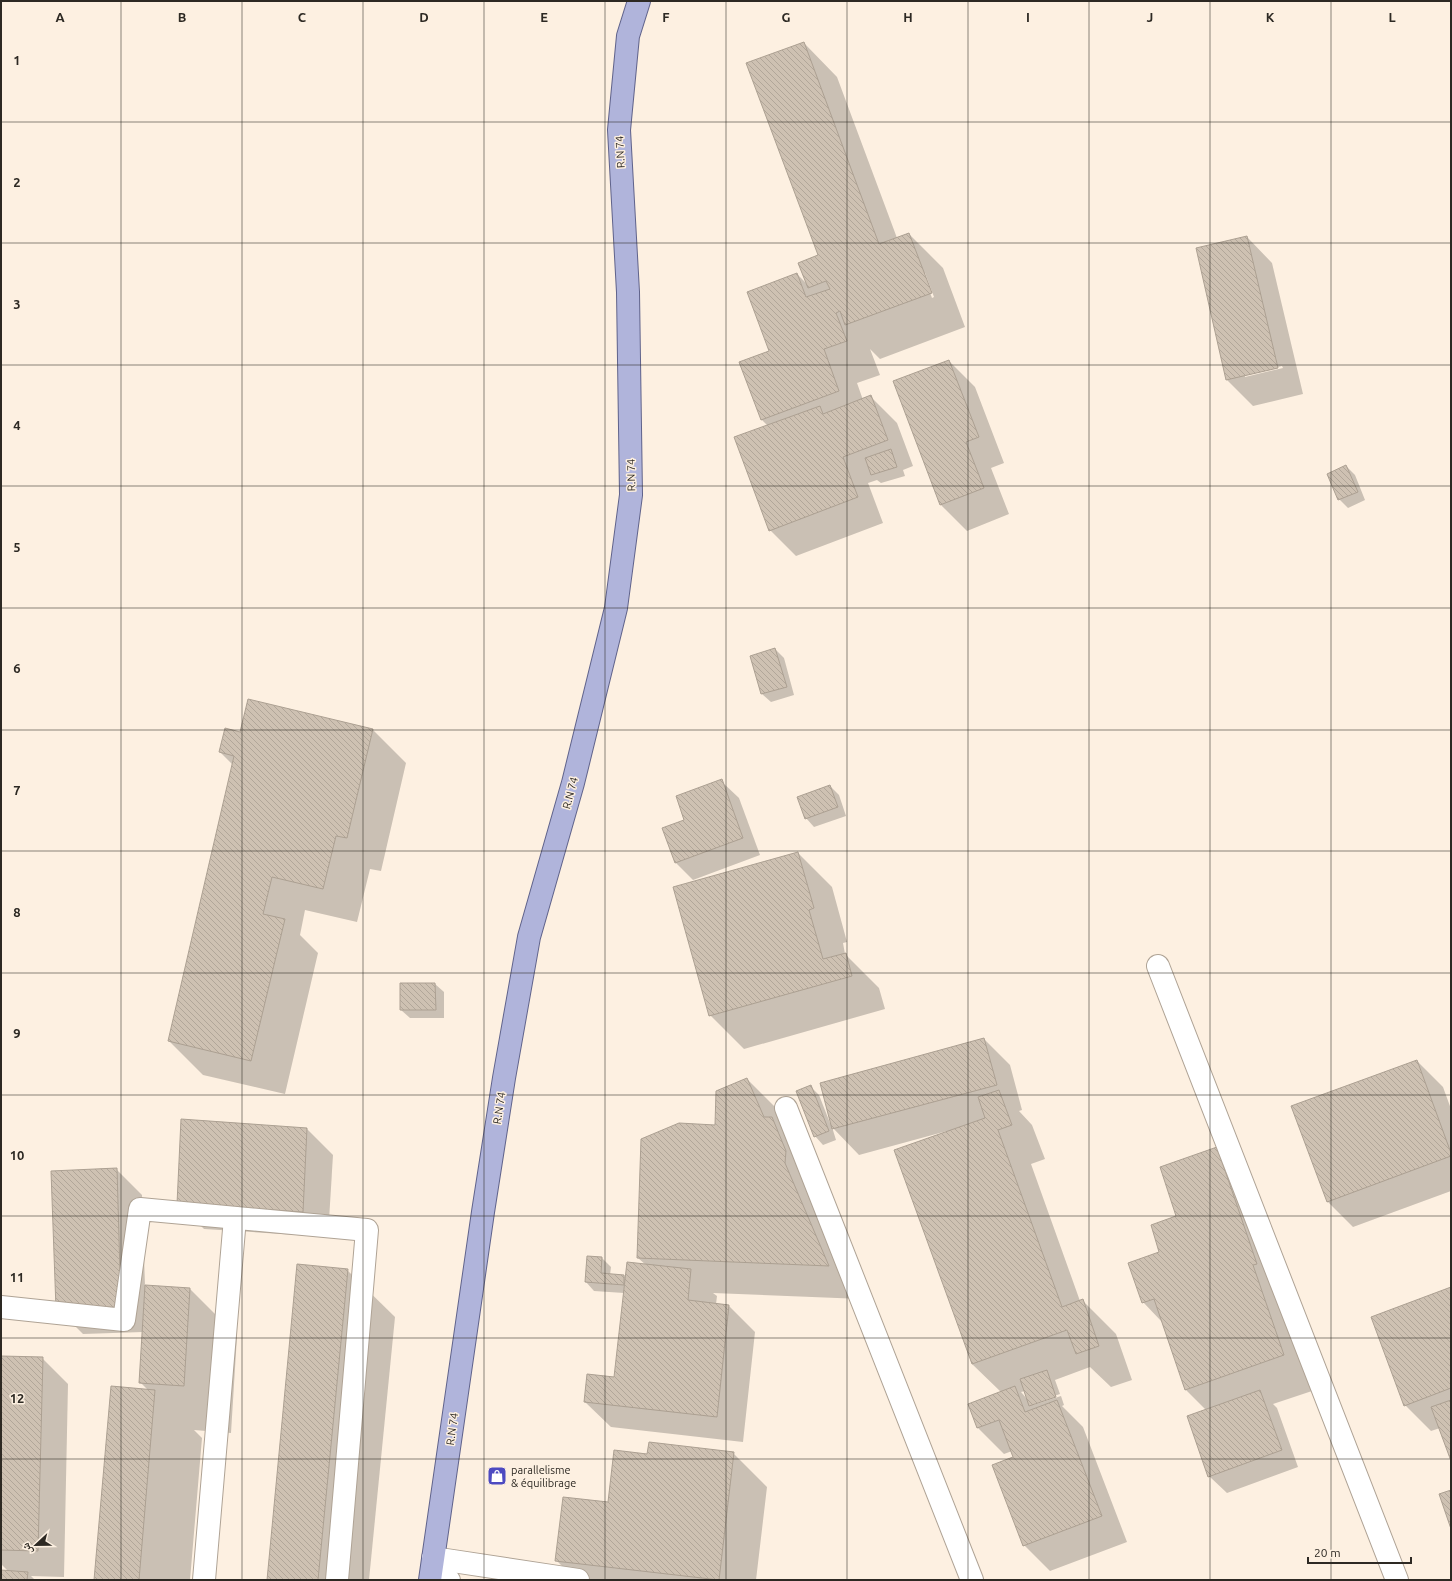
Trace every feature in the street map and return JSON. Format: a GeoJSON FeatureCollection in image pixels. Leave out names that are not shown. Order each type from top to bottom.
{"type":"FeatureCollection","features":[{"type":"Feature","properties":{"kind":"main road","name":"R.N 74"},"geometry":{"type":"LineString","coordinates":[[430,1580],[504,1078],[529,938],[574,783],[616,608],[629,510],[631,494],[628,292],[619,130],[628,36],[639,1]]}},
{"type":"Feature","properties":{"kind":"street"},"geometry":{"type":"LineString","coordinates":[[1158,966],[1397,1580]]}},
{"type":"Feature","properties":{"kind":"street"},"geometry":{"type":"LineString","coordinates":[[786,1108],[972,1580]]}},
{"type":"Feature","properties":{"kind":"street"},"geometry":{"type":"LineString","coordinates":[[1,1307],[124,1320],[140,1209],[367,1230],[337,1580]]}},
{"type":"Feature","properties":{"kind":"street"},"geometry":{"type":"LineString","coordinates":[[204,1580],[235,1218]]}},
{"type":"Feature","properties":{"kind":"street"},"geometry":{"type":"LineString","coordinates":[[433,1558],[578,1580]]}},
{"type":"Feature","properties":{"kind":"lane"},"geometry":{"type":"LineString","coordinates":[[433,1558],[450,1580]]}},
{"type":"Feature","properties":{"kind":"building"},"geometry":{"type":"Polygon","coordinates":[[[804,42],[879,244],[909,233],[932,293],[845,325],[840,311],[836,313],[847,341],[824,349],[839,391],[761,420],[739,362],[769,351],[747,292],[797,273],[806,297],[830,289],[826,281],[808,288],[798,263],[818,255],[746,63],[804,42]]]}},
{"type":"Feature","properties":{"kind":"building"},"geometry":{"type":"Polygon","coordinates":[[[1247,236],[1278,368],[1226,380],[1196,248],[1247,236]]]}},
{"type":"Feature","properties":{"kind":"building"},"geometry":{"type":"Polygon","coordinates":[[[949,360],[979,437],[966,442],[984,488],[940,505],[893,381],[949,360]]]}},
{"type":"Feature","properties":{"kind":"building"},"geometry":{"type":"Polygon","coordinates":[[[871,395],[888,440],[843,457],[858,497],[769,531],[734,437],[820,406],[823,414],[871,395]]]}},
{"type":"Feature","properties":{"kind":"building"},"geometry":{"type":"Polygon","coordinates":[[[891,449],[897,467],[871,475],[865,458],[891,449]]]}},
{"type":"Feature","properties":{"kind":"building"},"geometry":{"type":"Polygon","coordinates":[[[1346,465],[1358,492],[1338,500],[1327,474],[1346,465]]]}},
{"type":"Feature","properties":{"kind":"building"},"geometry":{"type":"Polygon","coordinates":[[[775,648],[787,687],[761,694],[750,656],[775,648]]]}},
{"type":"Feature","properties":{"kind":"building"},"geometry":{"type":"Polygon","coordinates":[[[248,699],[373,729],[347,838],[336,836],[323,889],[272,877],[263,914],[285,919],[251,1061],[168,1041],[234,756],[219,752],[225,728],[240,732],[248,699]]]}},
{"type":"Feature","properties":{"kind":"building"},"geometry":{"type":"Polygon","coordinates":[[[722,779],[743,838],[675,863],[662,828],[684,820],[676,796],[722,779]]]}},
{"type":"Feature","properties":{"kind":"building"},"geometry":{"type":"Polygon","coordinates":[[[830,785],[838,807],[805,819],[797,797],[830,785]]]}},
{"type":"Feature","properties":{"kind":"building"},"geometry":{"type":"Polygon","coordinates":[[[798,852],[814,908],[809,910],[823,959],[846,953],[852,976],[709,1016],[673,887],[798,852]]]}},
{"type":"Feature","properties":{"kind":"building"},"geometry":{"type":"Polygon","coordinates":[[[400,983],[435,983],[436,1010],[400,1010],[400,983]]]}},
{"type":"Feature","properties":{"kind":"building"},"geometry":{"type":"Polygon","coordinates":[[[984,1038],[997,1085],[832,1129],[820,1083],[984,1038]]]}},
{"type":"Feature","properties":{"kind":"building"},"geometry":{"type":"Polygon","coordinates":[[[1417,1060],[1451,1156],[1327,1202],[1291,1106],[1417,1060]]]}},
{"type":"Feature","properties":{"kind":"building"},"geometry":{"type":"Polygon","coordinates":[[[747,1078],[764,1117],[772,1117],[786,1151],[785,1163],[829,1266],[637,1258],[641,1139],[679,1123],[715,1125],[716,1091],[747,1078]]]}},
{"type":"Feature","properties":{"kind":"building"},"geometry":{"type":"Polygon","coordinates":[[[811,1085],[829,1131],[814,1137],[796,1091],[811,1085]]]}},
{"type":"Feature","properties":{"kind":"building"},"geometry":{"type":"Polygon","coordinates":[[[999,1090],[1012,1125],[998,1130],[1062,1307],[1083,1299],[1099,1346],[1076,1354],[1067,1330],[972,1364],[894,1150],[985,1118],[978,1097],[999,1090]]]}},
{"type":"Feature","properties":{"kind":"building"},"geometry":{"type":"Polygon","coordinates":[[[181,1119],[307,1128],[303,1212],[177,1204],[181,1119]]]}},
{"type":"Feature","properties":{"kind":"building"},"geometry":{"type":"Polygon","coordinates":[[[1217,1147],[1257,1264],[1253,1265],[1284,1355],[1185,1390],[1154,1299],[1142,1303],[1128,1263],[1159,1252],[1151,1225],[1176,1216],[1160,1167],[1217,1147]]]}},
{"type":"Feature","properties":{"kind":"building"},"geometry":{"type":"Polygon","coordinates":[[[117,1168],[121,1307],[56,1309],[51,1171],[117,1168]]]}},
{"type":"Feature","properties":{"kind":"building"},"geometry":{"type":"Polygon","coordinates":[[[587,1256],[602,1257],[601,1273],[624,1275],[624,1285],[585,1282],[587,1256]]]}},
{"type":"Feature","properties":{"kind":"building"},"geometry":{"type":"Polygon","coordinates":[[[627,1262],[691,1269],[688,1300],[729,1305],[717,1417],[584,1402],[587,1374],[614,1377],[627,1262]]]}},
{"type":"Feature","properties":{"kind":"building"},"geometry":{"type":"Polygon","coordinates":[[[297,1264],[348,1269],[318,1580],[267,1580],[297,1264]]]}},
{"type":"Feature","properties":{"kind":"building"},"geometry":{"type":"Polygon","coordinates":[[[145,1285],[190,1288],[184,1386],[139,1383],[145,1285]]]}},
{"type":"Feature","properties":{"kind":"building"},"geometry":{"type":"Polygon","coordinates":[[[1451,1287],[1451,1388],[1404,1406],[1371,1317],[1451,1287]]]}},
{"type":"Feature","properties":{"kind":"building"},"geometry":{"type":"Polygon","coordinates":[[[1,1356],[43,1357],[38,1551],[1,1550],[1,1356]]]}},
{"type":"Feature","properties":{"kind":"building"},"geometry":{"type":"Polygon","coordinates":[[[1047,1370],[1056,1397],[1029,1406],[1020,1379],[1047,1370]]]}},
{"type":"Feature","properties":{"kind":"building"},"geometry":{"type":"Polygon","coordinates":[[[111,1386],[155,1390],[139,1580],[94,1580],[111,1386]]]}},
{"type":"Feature","properties":{"kind":"building"},"geometry":{"type":"Polygon","coordinates":[[[1015,1386],[1025,1412],[1057,1400],[1102,1516],[1023,1546],[992,1465],[1013,1457],[999,1420],[977,1428],[968,1404],[1015,1386]]]}},
{"type":"Feature","properties":{"kind":"building"},"geometry":{"type":"Polygon","coordinates":[[[1260,1390],[1282,1450],[1208,1477],[1187,1416],[1260,1390]]]}},
{"type":"Feature","properties":{"kind":"building"},"geometry":{"type":"Polygon","coordinates":[[[1451,1400],[1451,1461],[1431,1407],[1451,1400]]]}},
{"type":"Feature","properties":{"kind":"building"},"geometry":{"type":"Polygon","coordinates":[[[649,1442],[734,1452],[719,1580],[555,1561],[563,1497],[608,1502],[614,1450],[647,1454],[649,1442]]]}},
{"type":"Feature","properties":{"kind":"building"},"geometry":{"type":"Polygon","coordinates":[[[1451,1490],[1451,1529],[1439,1494],[1451,1490]]]}},
{"type":"Feature","properties":{"kind":"building"},"geometry":{"type":"Polygon","coordinates":[[[1,1570],[28,1572],[27,1580],[1,1580],[1,1570]]]}},
{"type":"Feature","properties":{"kind":"place","name":"parallelisme & équilibrage"},"geometry":{"type":"Point","coordinates":[497,1476]}}]}
